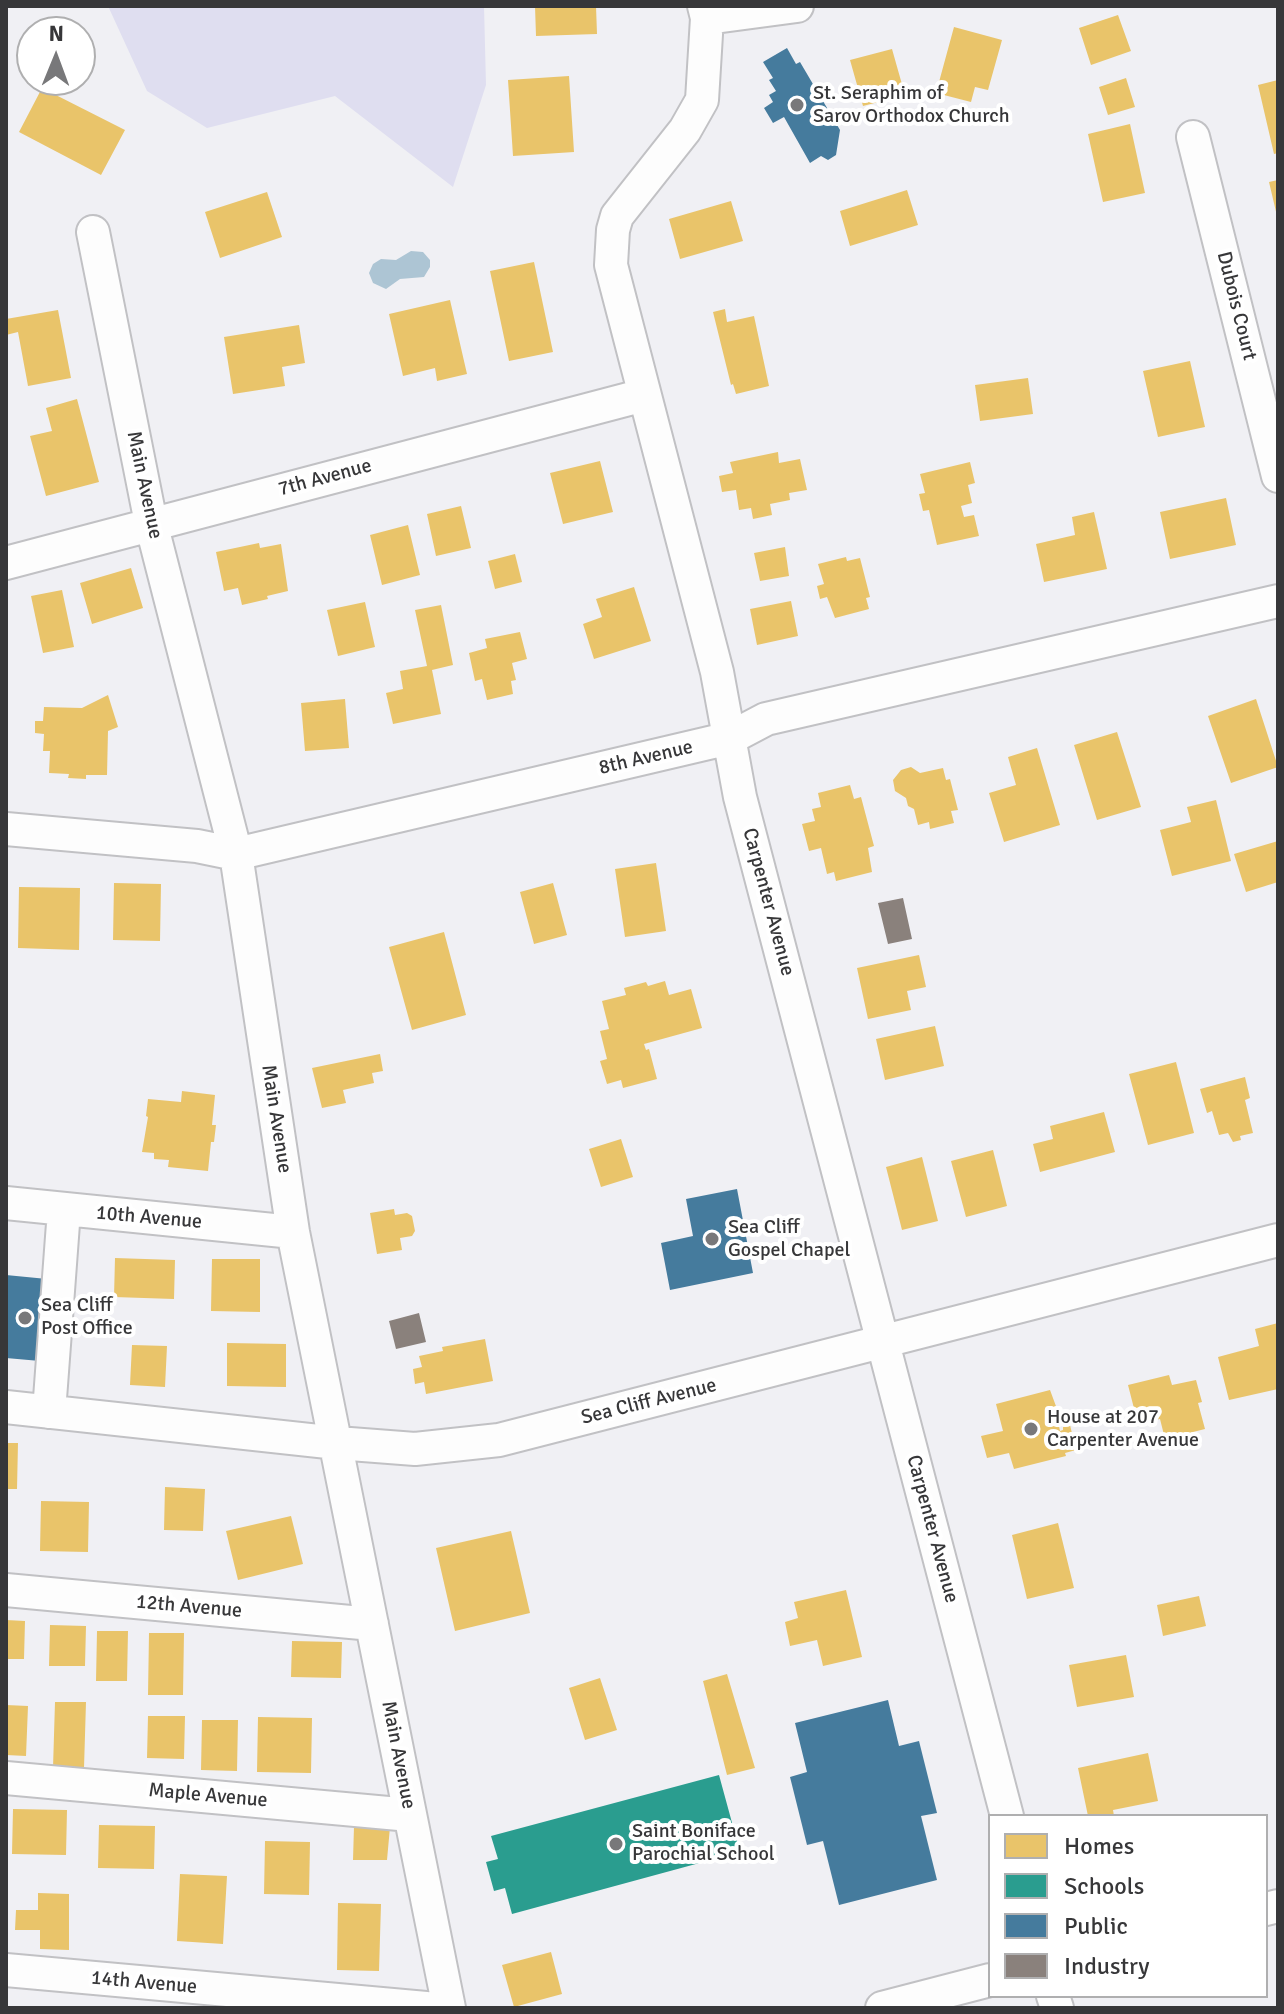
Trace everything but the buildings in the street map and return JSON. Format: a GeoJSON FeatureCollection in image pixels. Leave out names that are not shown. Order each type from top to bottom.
{"type":"FeatureCollection","features":[{"type":"Feature","properties":{"kind":"street"},"geometry":{"type":"LineString","coordinates":[[705,12],[797,6]]}},
{"type":"Feature","properties":{"kind":"street","name":"Carpenter Avenue"},"geometry":{"type":"LineString","coordinates":[[705,12],[702,100],[685,130],[627,201],[613,230],[611,265],[717,672],[740,797],[1006,1814]]}},
{"type":"Feature","properties":{"kind":"street","name":"Dubois Court"},"geometry":{"type":"LineString","coordinates":[[1193,137],[1278,476]]}},
{"type":"Feature","properties":{"kind":"street","name":"Main Avenue"},"geometry":{"type":"LineString","coordinates":[[93,232],[151,523],[236,854],[293,1232],[449,2008]]}},
{"type":"Feature","properties":{"kind":"street","name":"7th Avenue"},"geometry":{"type":"LineString","coordinates":[[6,563],[644,395]]}},
{"type":"Feature","properties":{"kind":"street","name":"8th Avenue"},"geometry":{"type":"LineString","coordinates":[[6,829],[197,846],[236,854],[730,738],[766,719],[1278,601]]}},
{"type":"Feature","properties":{"kind":"street","name":"10th Avenue"},"geometry":{"type":"LineString","coordinates":[[6,1203],[293,1232]]}},
{"type":"Feature","properties":{"kind":"street"},"geometry":{"type":"LineString","coordinates":[[49,1412],[64,1210]]}},
{"type":"Feature","properties":{"kind":"street","name":"Sea Cliff Avenue"},"geometry":{"type":"LineString","coordinates":[[6,1407],[415,1449],[499,1440],[1278,1240]]}},
{"type":"Feature","properties":{"kind":"street","name":"12th Avenue"},"geometry":{"type":"LineString","coordinates":[[6,1590],[372,1624]]}},
{"type":"Feature","properties":{"kind":"street","name":"Maple Avenue"},"geometry":{"type":"LineString","coordinates":[[6,1778],[410,1815]]}},
{"type":"Feature","properties":{"kind":"street","name":"14th Avenue"},"geometry":{"type":"LineString","coordinates":[[6,1970],[426,2008]]}},
{"type":"Feature","properties":{"kind":"street"},"geometry":{"type":"LineString","coordinates":[[882,2008],[988,1981]]}},
{"type":"Feature","properties":{"kind":"shaded area"},"geometry":{"type":"Polygon","coordinates":[[[108,6],[484,6],[486,85],[453,187],[335,96],[207,128],[147,91],[108,6]]]}},
{"type":"Feature","properties":{"kind":"shaded area"},"geometry":{"type":"Polygon","coordinates":[[[411,251],[423,252],[430,260],[424,277],[400,279],[386,289],[373,283],[369,273],[373,264],[381,259],[396,260],[411,251]]]}},
{"type":"Feature","properties":{"kind":"place","name":"St. Seraphim of Sarov Orthodox Church"},"geometry":{"type":"Point","coordinates":[797,105]}},
{"type":"Feature","properties":{"kind":"place","name":"Sea Cliff Gospel Chapel"},"geometry":{"type":"Point","coordinates":[712,1239]}},
{"type":"Feature","properties":{"kind":"place","name":"Sea Cliff Post Office"},"geometry":{"type":"Point","coordinates":[25,1318]}},
{"type":"Feature","properties":{"kind":"place","name":"House at 207 Carpenter Avenue"},"geometry":{"type":"Point","coordinates":[1031,1429]}},
{"type":"Feature","properties":{"kind":"place","name":"Saint Boniface Parochial School"},"geometry":{"type":"Point","coordinates":[616,1844]}}]}
